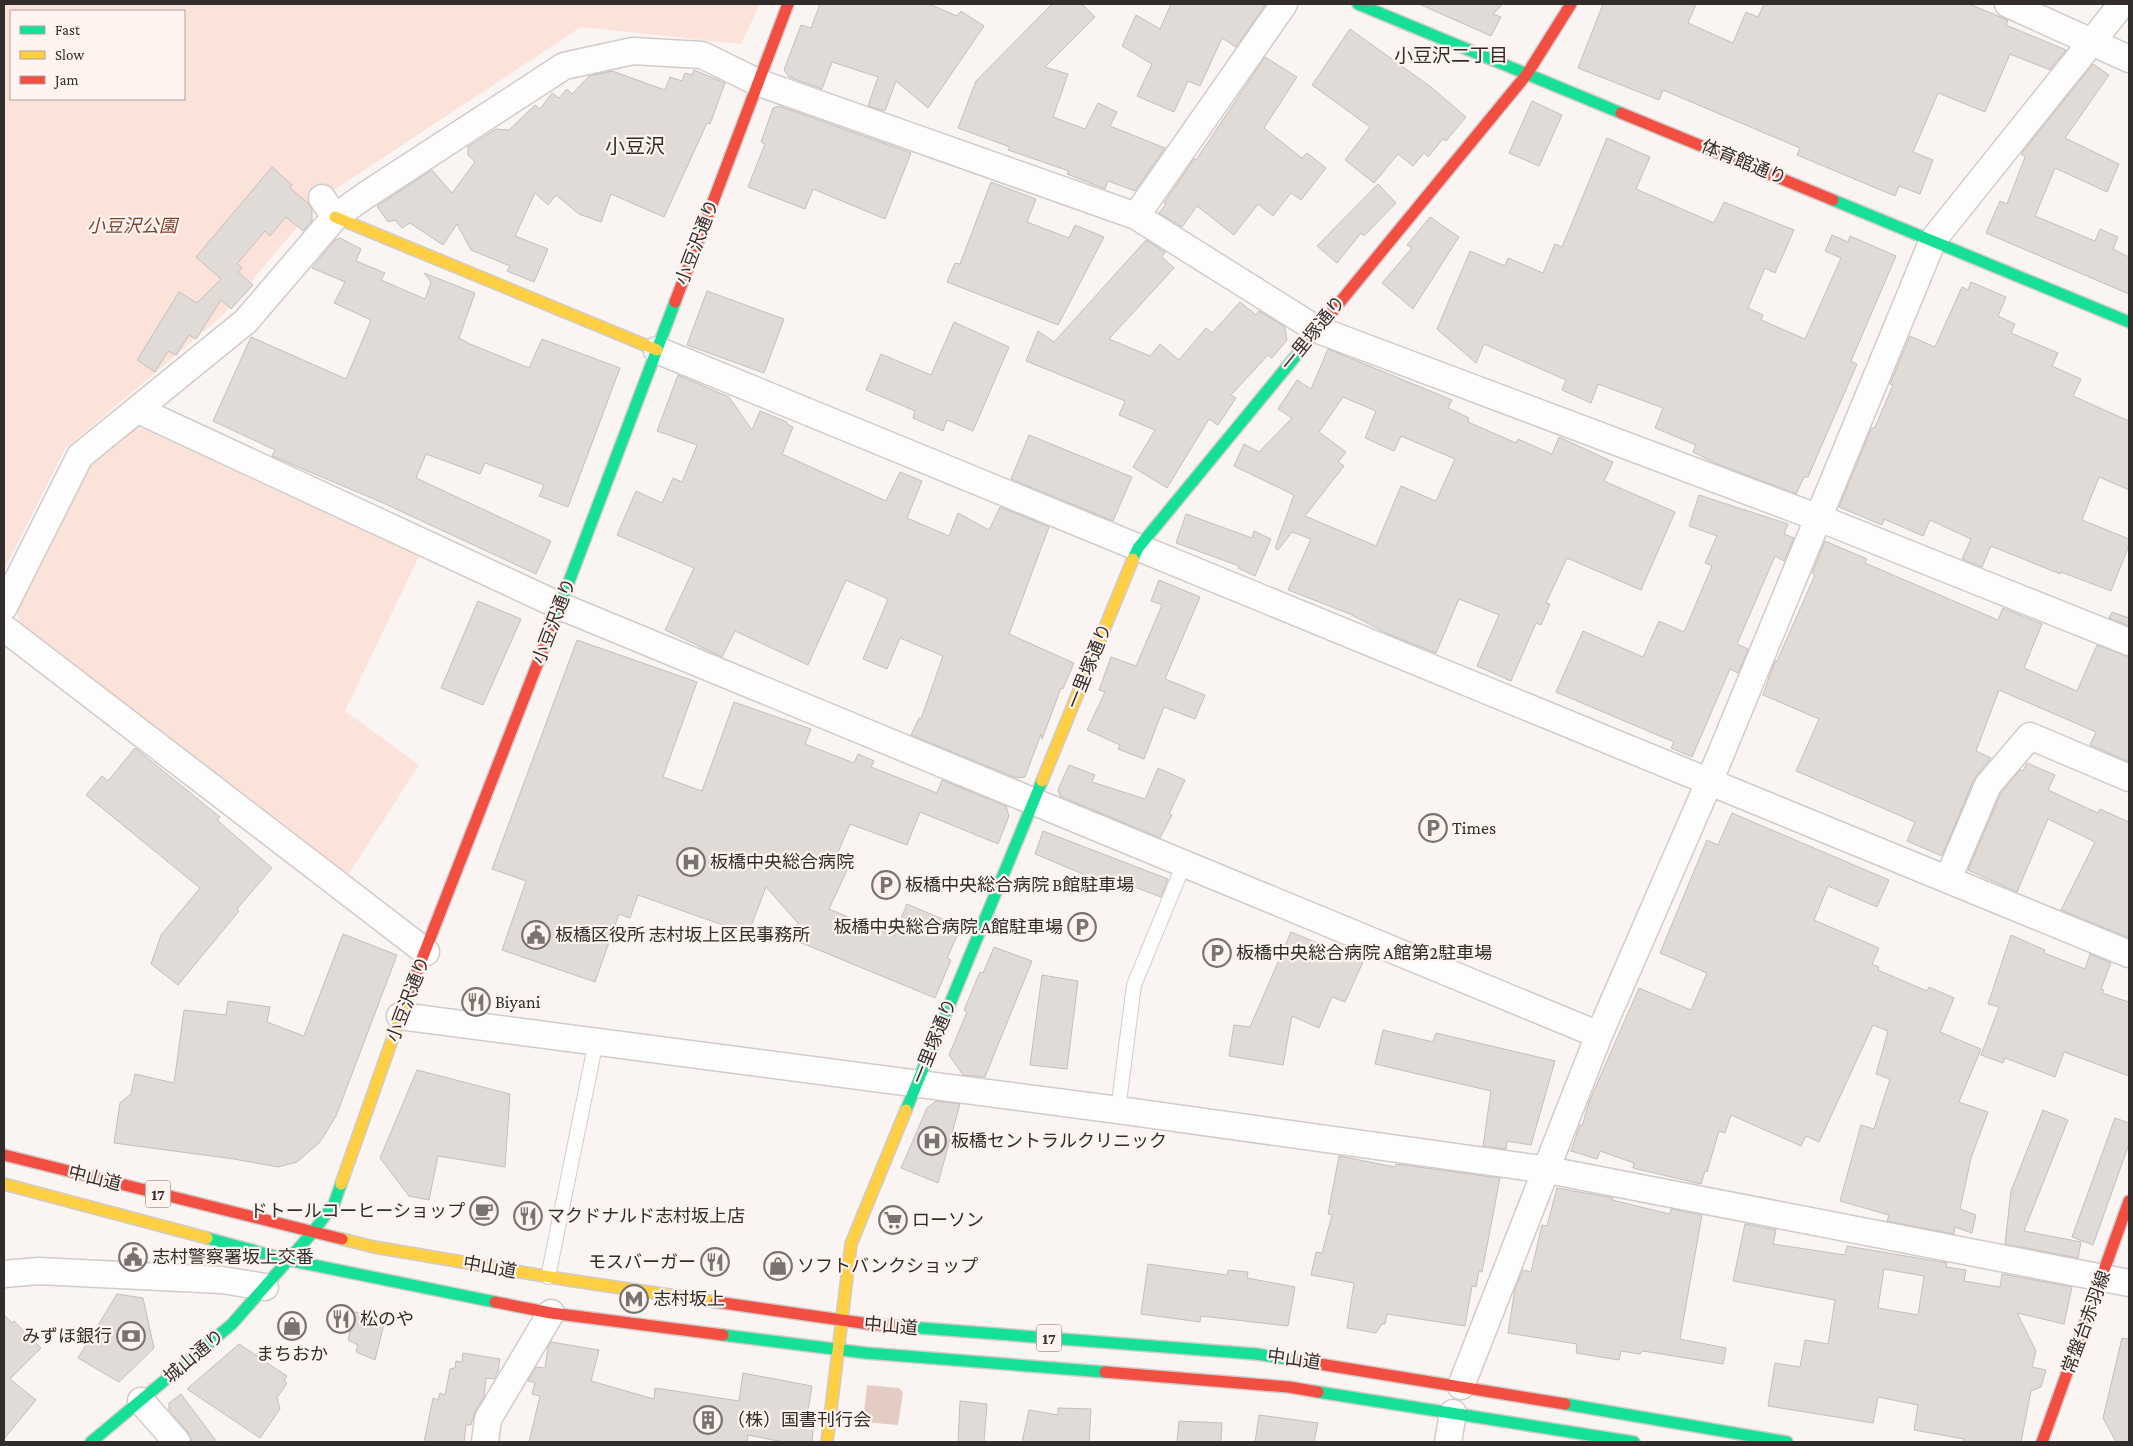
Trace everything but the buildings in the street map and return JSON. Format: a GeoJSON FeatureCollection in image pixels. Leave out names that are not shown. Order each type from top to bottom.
{"type":"FeatureCollection","features":[{"type":"Feature","properties":{"kind":"main road","name":"小豆沢通り"},"geometry":{"type":"LineString","coordinates":[[288,1260],[334,1204],[400,1016],[560,606],[788,4]]}},
{"type":"Feature","properties":{"kind":"main road","name":"体育館通り"},"geometry":{"type":"LineString","coordinates":[[1358,4],[2129,322]]}},
{"type":"Feature","properties":{"kind":"main road","name":"一里塚通り"},"geometry":{"type":"LineString","coordinates":[[827,1442],[851,1244],[1138,548],[1527,74],[1571,4]]}},
{"type":"Feature","properties":{"kind":"main road"},"geometry":{"type":"LineString","coordinates":[[328,208],[657,350]]}},
{"type":"Feature","properties":{"kind":"main road","name":"中山道"},"geometry":{"type":"LineString","coordinates":[[4,1155],[374,1247],[548,1277],[841,1321],[1256,1354],[1461,1386],[1787,1442]]}},
{"type":"Feature","properties":{"kind":"main road","name":"中山道"},"geometry":{"type":"LineString","coordinates":[[4,1184],[288,1260],[551,1313],[838,1350],[1289,1387],[1634,1442]]}},
{"type":"Feature","properties":{"kind":"main road","name":"常盤台赤羽線"},"geometry":{"type":"LineString","coordinates":[[2042,1442],[2129,1201]]}},
{"type":"Feature","properties":{"kind":"main road","name":"城山通り"},"geometry":{"type":"LineString","coordinates":[[91,1442],[232,1324],[288,1260]]}},
{"type":"Feature","properties":{"kind":"street"},"geometry":{"type":"LineString","coordinates":[[1136,216],[1284,4]]}},
{"type":"Feature","properties":{"kind":"street"},"geometry":{"type":"LineString","coordinates":[[2008,4],[2129,59]]}},
{"type":"Feature","properties":{"kind":"street"},"geometry":{"type":"LineString","coordinates":[[1461,1386],[1548,1170],[1599,1034],[1710,780],[1934,240],[2122,4]]}},
{"type":"Feature","properties":{"kind":"street"},"geometry":{"type":"LineString","coordinates":[[4,607],[80,456],[246,321],[328,208],[564,66],[633,52],[702,55],[758,82],[1136,216],[1316,329],[1819,518],[2129,642]]}},
{"type":"Feature","properties":{"kind":"street"},"geometry":{"type":"LineString","coordinates":[[657,350],[1710,780],[2129,954]]}},
{"type":"Feature","properties":{"kind":"street"},"geometry":{"type":"LineString","coordinates":[[138,410],[560,606],[1599,1034]]}},
{"type":"Feature","properties":{"kind":"street"},"geometry":{"type":"LineString","coordinates":[[4,628],[426,952]]}},
{"type":"Feature","properties":{"kind":"street"},"geometry":{"type":"LineString","coordinates":[[1948,879],[1988,785],[2030,736],[2129,778]]}},
{"type":"Feature","properties":{"kind":"street"},"geometry":{"type":"LineString","coordinates":[[400,1016],[1118,1110],[1548,1170],[2129,1283]]}},
{"type":"Feature","properties":{"kind":"street"},"geometry":{"type":"LineString","coordinates":[[4,1274],[38,1271],[213,1279],[265,1287]]}},
{"type":"Feature","properties":{"kind":"street"},"geometry":{"type":"LineString","coordinates":[[485,1442],[488,1419],[551,1313]]}},
{"type":"Feature","properties":{"kind":"street"},"geometry":{"type":"LineString","coordinates":[[141,1401],[177,1442]]}},
{"type":"Feature","properties":{"kind":"street"},"geometry":{"type":"LineString","coordinates":[[1448,1442],[1453,1413]]}},
{"type":"Feature","properties":{"kind":"lane"},"geometry":{"type":"LineString","coordinates":[[1118,1110],[1134,986],[1184,864]]}},
{"type":"Feature","properties":{"kind":"lane"},"geometry":{"type":"LineString","coordinates":[[548,1277],[596,1041]]}},
{"type":"Feature","properties":{"kind":"green space","name":"小豆沢公園"},"geometry":{"type":"Polygon","coordinates":[[[4,4],[760,4],[741,44],[581,27],[322,198],[222,316],[65,449],[4,570],[4,4]]]}},
{"type":"Feature","properties":{"kind":"green space"},"geometry":{"type":"Polygon","coordinates":[[[137,426],[419,556],[345,711],[419,765],[346,878],[24,632],[16,611],[90,464],[137,426]]]}},
{"type":"Feature","properties":{"kind":"shaded area"},"geometry":{"type":"Polygon","coordinates":[[[867,1385],[899,1388],[903,1392],[898,1425],[863,1422],[867,1385]]]}},
{"type":"Feature","properties":{"kind":"traffic: fast"},"geometry":{"type":"LineString","coordinates":[[1358,4],[1621,113]]}},
{"type":"Feature","properties":{"kind":"traffic: fast"},"geometry":{"type":"LineString","coordinates":[[1833,200],[2129,322]]}},
{"type":"Feature","properties":{"kind":"traffic: fast"},"geometry":{"type":"LineString","coordinates":[[551,629],[675,302]]}},
{"type":"Feature","properties":{"kind":"traffic: fast"},"geometry":{"type":"LineString","coordinates":[[1133,559],[1138,548],[1304,346]]}},
{"type":"Feature","properties":{"kind":"traffic: fast"},"geometry":{"type":"LineString","coordinates":[[906,1110],[1042,781]]}},
{"type":"Feature","properties":{"kind":"traffic: fast"},"geometry":{"type":"LineString","coordinates":[[91,1442],[232,1324],[312,1233],[334,1204],[341,1184]]}},
{"type":"Feature","properties":{"kind":"traffic: fast"},"geometry":{"type":"LineString","coordinates":[[207,1238],[288,1260],[495,1302]]}},
{"type":"Feature","properties":{"kind":"traffic: fast"},"geometry":{"type":"LineString","coordinates":[[907,1327],[1256,1354],[1301,1361]]}},
{"type":"Feature","properties":{"kind":"traffic: fast"},"geometry":{"type":"LineString","coordinates":[[723,1335],[866,1353],[1105,1372]]}},
{"type":"Feature","properties":{"kind":"traffic: fast"},"geometry":{"type":"LineString","coordinates":[[1318,1392],[1634,1442]]}},
{"type":"Feature","properties":{"kind":"traffic: fast"},"geometry":{"type":"LineString","coordinates":[[1565,1404],[1787,1442]]}},
{"type":"Feature","properties":{"kind":"traffic: slow"},"geometry":{"type":"LineString","coordinates":[[335,217],[657,350]]}},
{"type":"Feature","properties":{"kind":"traffic: slow"},"geometry":{"type":"LineString","coordinates":[[1042,781],[1133,559]]}},
{"type":"Feature","properties":{"kind":"traffic: slow"},"geometry":{"type":"LineString","coordinates":[[341,1184],[409,992]]}},
{"type":"Feature","properties":{"kind":"traffic: slow"},"geometry":{"type":"LineString","coordinates":[[827,1442],[851,1244],[906,1110]]}},
{"type":"Feature","properties":{"kind":"traffic: slow"},"geometry":{"type":"LineString","coordinates":[[4,1184],[207,1238]]}},
{"type":"Feature","properties":{"kind":"traffic: slow"},"geometry":{"type":"LineString","coordinates":[[342,1239],[374,1247],[568,1280],[716,1302]]}},
{"type":"Feature","properties":{"kind":"traffic: jam"},"geometry":{"type":"LineString","coordinates":[[675,302],[788,4]]}},
{"type":"Feature","properties":{"kind":"traffic: jam"},"geometry":{"type":"LineString","coordinates":[[1304,346],[1527,74],[1571,4]]}},
{"type":"Feature","properties":{"kind":"traffic: jam"},"geometry":{"type":"LineString","coordinates":[[1621,113],[1833,200]]}},
{"type":"Feature","properties":{"kind":"traffic: jam"},"geometry":{"type":"LineString","coordinates":[[409,992],[551,629]]}},
{"type":"Feature","properties":{"kind":"traffic: jam"},"geometry":{"type":"LineString","coordinates":[[4,1155],[342,1239]]}},
{"type":"Feature","properties":{"kind":"traffic: jam"},"geometry":{"type":"LineString","coordinates":[[2042,1442],[2129,1201]]}},
{"type":"Feature","properties":{"kind":"traffic: jam"},"geometry":{"type":"LineString","coordinates":[[495,1302],[551,1313],[723,1335]]}},
{"type":"Feature","properties":{"kind":"traffic: jam"},"geometry":{"type":"LineString","coordinates":[[716,1302],[869,1324],[907,1327]]}},
{"type":"Feature","properties":{"kind":"traffic: jam"},"geometry":{"type":"LineString","coordinates":[[1301,1361],[1565,1404]]}},
{"type":"Feature","properties":{"kind":"traffic: jam"},"geometry":{"type":"LineString","coordinates":[[1105,1372],[1289,1387],[1318,1392]]}},
{"type":"Feature","properties":{"kind":"place","name":"Times"},"geometry":{"type":"Point","coordinates":[1433,828]}},
{"type":"Feature","properties":{"kind":"place","name":"板橋中央総合病院"},"geometry":{"type":"Point","coordinates":[691,862]}},
{"type":"Feature","properties":{"kind":"place","name":"板橋中央総合病院 B館駐車場"},"geometry":{"type":"Point","coordinates":[886,885]}},
{"type":"Feature","properties":{"kind":"place","name":"板橋中央総合病院 A館駐車場"},"geometry":{"type":"Point","coordinates":[1082,927]}},
{"type":"Feature","properties":{"kind":"place","name":"板橋区役所 志村坂上区民事務所"},"geometry":{"type":"Point","coordinates":[536,935]}},
{"type":"Feature","properties":{"kind":"place","name":"板橋中央総合病院 A館第2駐車場"},"geometry":{"type":"Point","coordinates":[1217,953]}},
{"type":"Feature","properties":{"kind":"place","name":"Biyani"},"geometry":{"type":"Point","coordinates":[476,1002]}},
{"type":"Feature","properties":{"kind":"place","name":"板橋セントラルクリニック"},"geometry":{"type":"Point","coordinates":[932,1141]}},
{"type":"Feature","properties":{"kind":"place","name":"ドトールコーヒーショップ"},"geometry":{"type":"Point","coordinates":[484,1211]}},
{"type":"Feature","properties":{"kind":"place","name":"マクドナルド志村坂上店"},"geometry":{"type":"Point","coordinates":[528,1216]}},
{"type":"Feature","properties":{"kind":"place","name":"ローソン"},"geometry":{"type":"Point","coordinates":[893,1220]}},
{"type":"Feature","properties":{"kind":"place","name":"志村警察署坂上交番"},"geometry":{"type":"Point","coordinates":[133,1257]}},
{"type":"Feature","properties":{"kind":"place","name":"モスバーガー"},"geometry":{"type":"Point","coordinates":[715,1262]}},
{"type":"Feature","properties":{"kind":"place","name":"ソフトバンクショップ"},"geometry":{"type":"Point","coordinates":[778,1266]}},
{"type":"Feature","properties":{"kind":"place","name":"志村坂上"},"geometry":{"type":"Point","coordinates":[634,1299]}},
{"type":"Feature","properties":{"kind":"place","name":"松のや"},"geometry":{"type":"Point","coordinates":[341,1319]}},
{"type":"Feature","properties":{"kind":"place","name":"まちおか"},"geometry":{"type":"Point","coordinates":[292,1326]}},
{"type":"Feature","properties":{"kind":"place","name":"みずほ銀行"},"geometry":{"type":"Point","coordinates":[131,1336]}},
{"type":"Feature","properties":{"kind":"place","name":"（株）国書刊行会"},"geometry":{"type":"Point","coordinates":[708,1420]}},
{"type":"Feature","properties":{"kind":"district","name":"小豆沢二丁目"},"geometry":{"type":"Point","coordinates":[1451,55]}},
{"type":"Feature","properties":{"kind":"district","name":"小豆沢"},"geometry":{"type":"Point","coordinates":[635,146]}}]}
